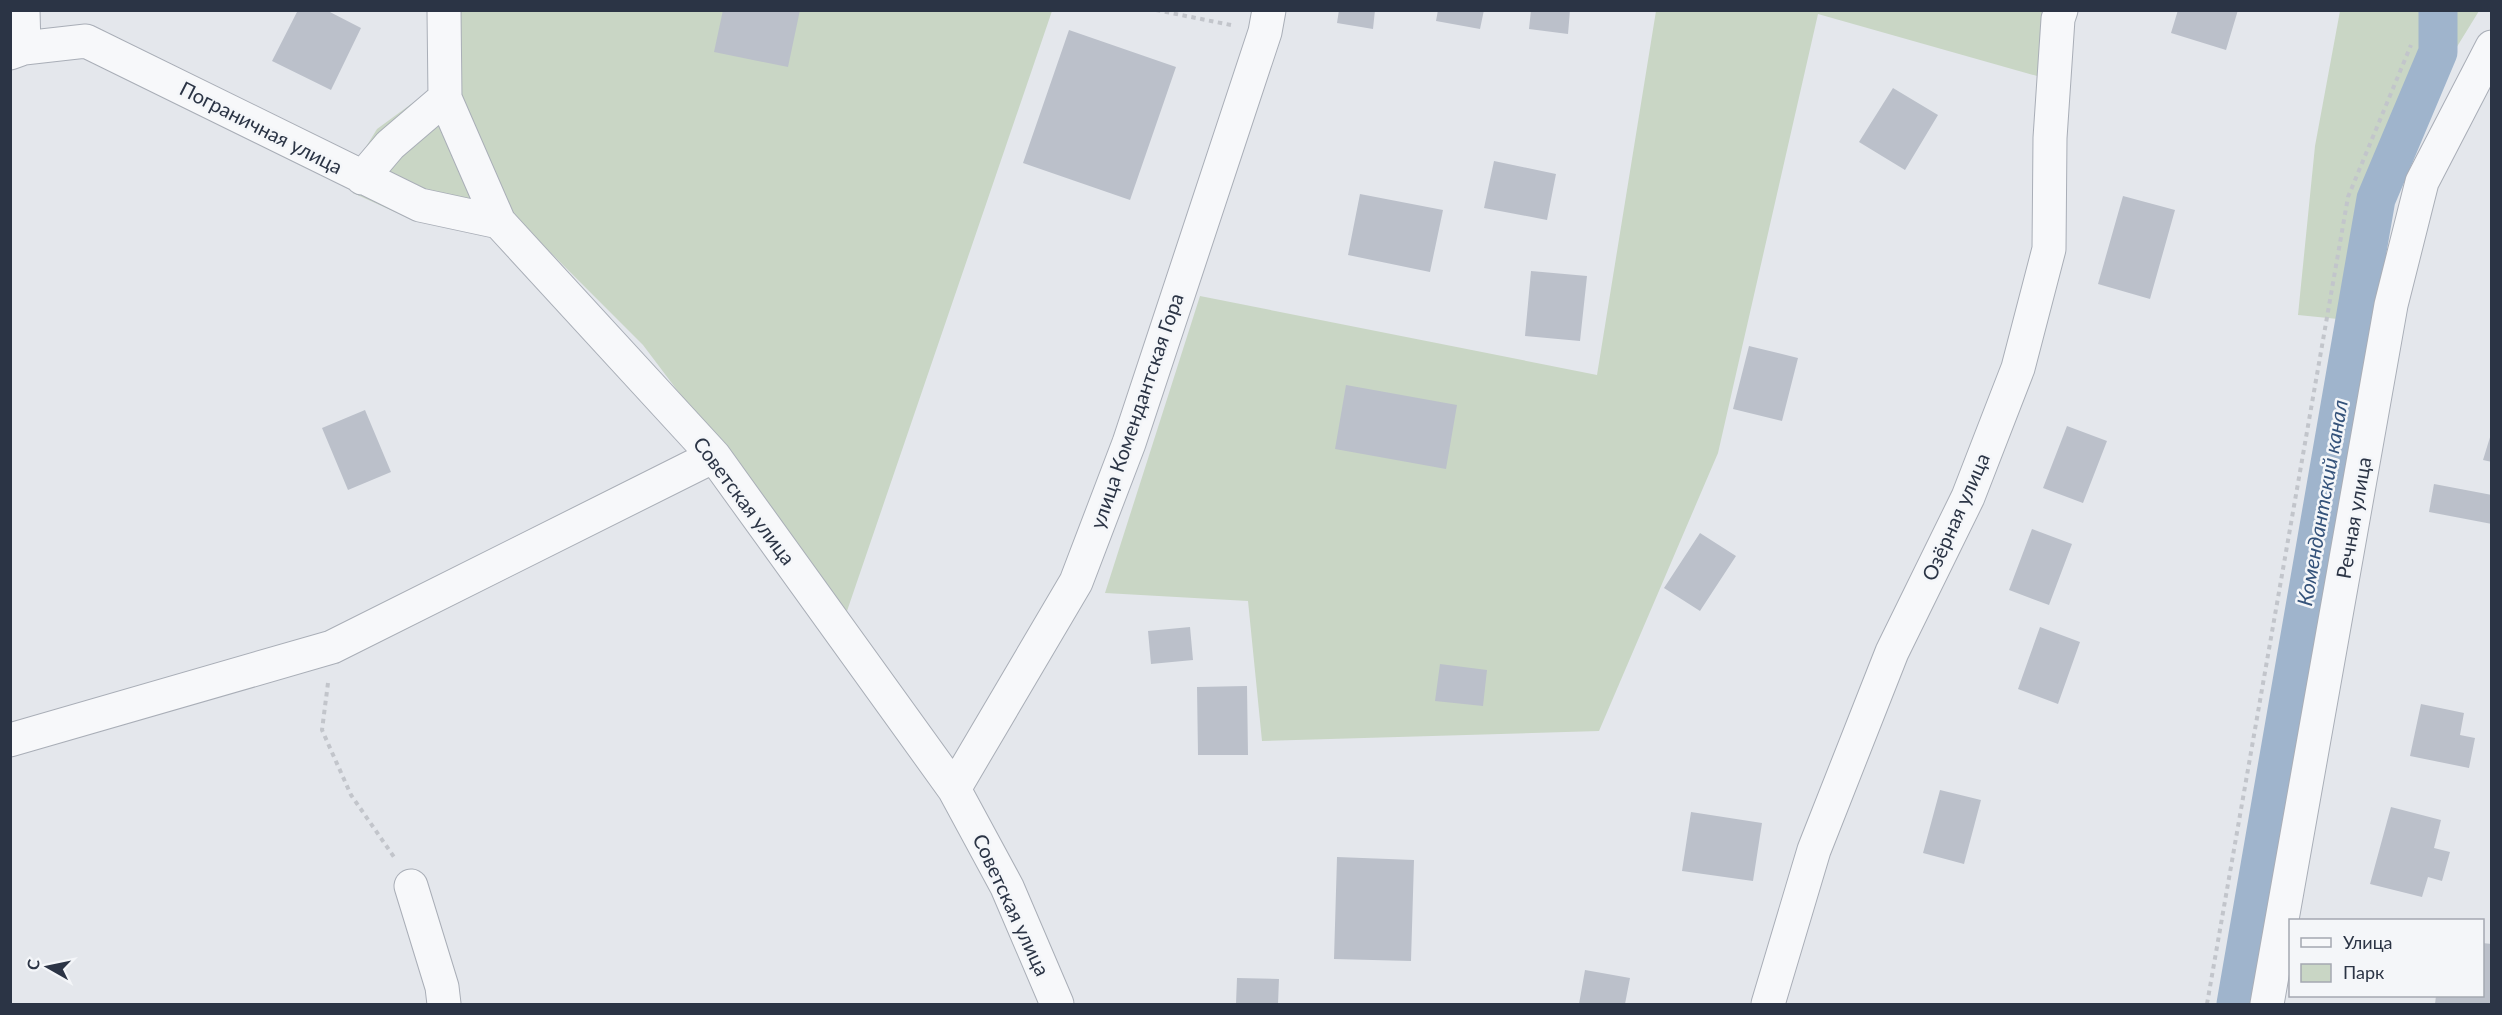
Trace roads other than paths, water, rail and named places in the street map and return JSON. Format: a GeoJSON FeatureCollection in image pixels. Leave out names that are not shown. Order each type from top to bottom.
{"type":"FeatureCollection","features":[{"type":"Feature","properties":{"kind":"street","name":"Пограничная улица"},"geometry":{"type":"LineString","coordinates":[[23,10],[17,50],[86,41],[420,205],[499,222]]}},
{"type":"Feature","properties":{"kind":"street","name":"Советская улица"},"geometry":{"type":"LineString","coordinates":[[444,10],[445,98],[499,222],[714,456],[954,789],[1007,887],[1057,1005]]}},
{"type":"Feature","properties":{"kind":"street","name":"Озёрная улица"},"geometry":{"type":"LineString","coordinates":[[1768,1005],[1814,850],[1892,652],[1968,497],[2018,368],[2049,249],[2050,138],[2058,19],[2061,10]]}},
{"type":"Feature","properties":{"kind":"street","name":"улица Комендантская Гора"},"geometry":{"type":"LineString","coordinates":[[954,789],[1076,582],[1129,443],[1267,21]]}},
{"type":"Feature","properties":{"kind":"street","name":"Речная улица"},"geometry":{"type":"LineString","coordinates":[[2266,1005],[2391,305],[2422,182],[2492,47]]}},
{"type":"Feature","properties":{"kind":"street"},"geometry":{"type":"LineString","coordinates":[[362,178],[390,145],[445,98]]}},
{"type":"Feature","properties":{"kind":"street"},"geometry":{"type":"LineString","coordinates":[[10,740],[332,647],[714,456]]}},
{"type":"Feature","properties":{"kind":"street"},"geometry":{"type":"LineString","coordinates":[[411,886],[439,977],[444,1005]]}},
{"type":"Feature","properties":{"kind":"waterway","name":"Комендантский канал"},"geometry":{"type":"LineString","coordinates":[[2236,1004],[2376,199],[2438,52],[2438,10]]}}]}
